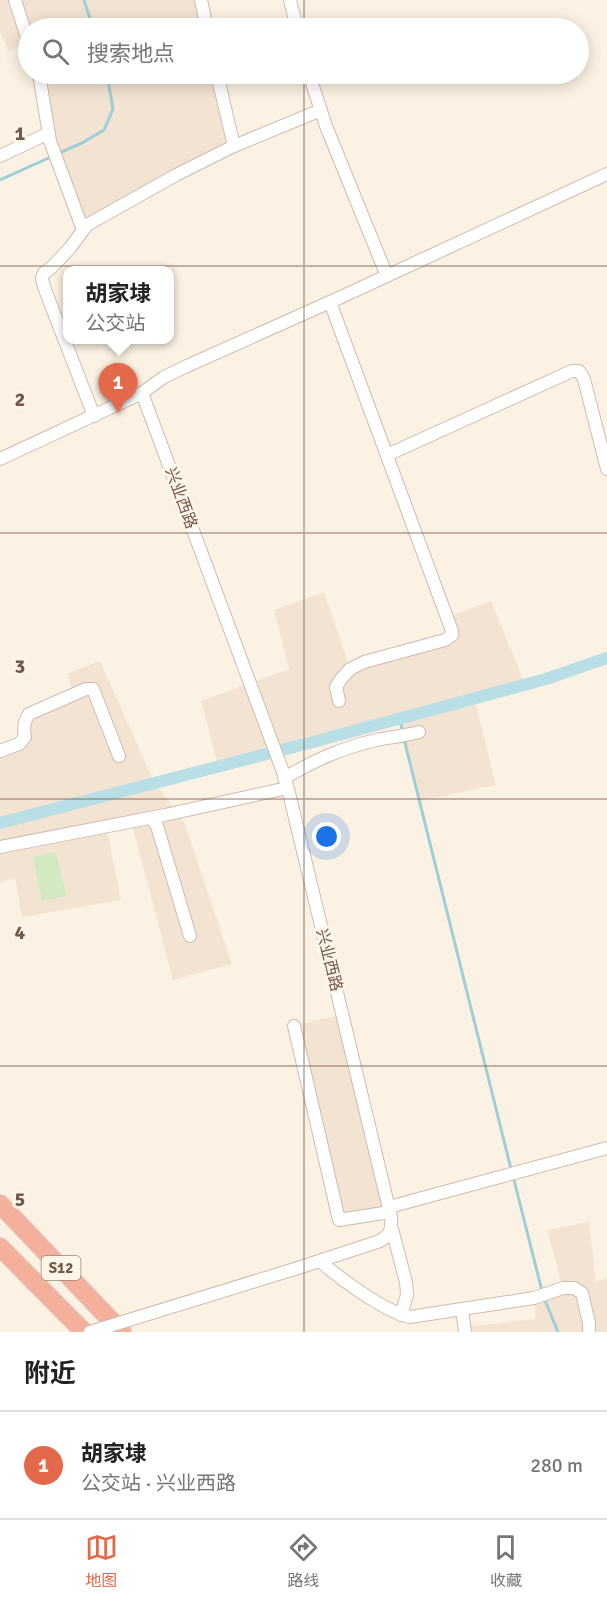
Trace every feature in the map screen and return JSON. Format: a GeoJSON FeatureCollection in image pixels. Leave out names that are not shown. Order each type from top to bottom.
{"type":"FeatureCollection","features":[{"type":"Feature","properties":{"kind":"highway","name":"S12"},"geometry":{"type":"LineString","coordinates":[[0,1204],[122,1332]]}},
{"type":"Feature","properties":{"kind":"highway","name":"S12"},"geometry":{"type":"LineString","coordinates":[[0,1247],[84,1332]]}},
{"type":"Feature","properties":{"kind":"street"},"geometry":{"type":"LineString","coordinates":[[15,0],[21,18]]}},
{"type":"Feature","properties":{"kind":"street"},"geometry":{"type":"LineString","coordinates":[[201,0],[205,18]]}},
{"type":"Feature","properties":{"kind":"street"},"geometry":{"type":"LineString","coordinates":[[290,0],[294,18]]}},
{"type":"Feature","properties":{"kind":"street"},"geometry":{"type":"LineString","coordinates":[[41,84],[49,137],[83,230]]}},
{"type":"Feature","properties":{"kind":"street"},"geometry":{"type":"LineString","coordinates":[[219,84],[234,146]]}},
{"type":"Feature","properties":{"kind":"street"},"geometry":{"type":"LineString","coordinates":[[312,84],[387,276]]}},
{"type":"Feature","properties":{"kind":"street"},"geometry":{"type":"LineString","coordinates":[[63,334],[42,278],[44,273],[70,248],[87,225],[234,146],[321,110]]}},
{"type":"Feature","properties":{"kind":"street"},"geometry":{"type":"LineString","coordinates":[[0,156],[49,137]]}},
{"type":"Feature","properties":{"kind":"street"},"geometry":{"type":"LineString","coordinates":[[0,459],[142,393],[164,377],[187,366],[607,174]]}},
{"type":"Feature","properties":{"kind":"street"},"geometry":{"type":"LineString","coordinates":[[330,302],[450,624],[452,635],[445,640],[364,662],[350,669],[336,687],[339,701]]}},
{"type":"Feature","properties":{"kind":"street"},"geometry":{"type":"LineString","coordinates":[[67,344],[94,416]]}},
{"type":"Feature","properties":{"kind":"street"},"geometry":{"type":"LineString","coordinates":[[387,455],[572,371],[579,371],[584,379],[607,469]]}},
{"type":"Feature","properties":{"kind":"street","name":"兴业西路"},"geometry":{"type":"LineString","coordinates":[[142,393],[285,779],[406,1281],[406,1295],[401,1315]]}},
{"type":"Feature","properties":{"kind":"street"},"geometry":{"type":"LineString","coordinates":[[0,751],[19,744],[25,737],[25,719],[29,714],[86,689],[93,689],[119,756]]}},
{"type":"Feature","properties":{"kind":"street"},"geometry":{"type":"LineString","coordinates":[[0,848],[152,818],[285,779],[314,761],[341,750],[418,732]]}},
{"type":"Feature","properties":{"kind":"street"},"geometry":{"type":"LineString","coordinates":[[152,818],[157,826],[190,936]]}},
{"type":"Feature","properties":{"kind":"street"},"geometry":{"type":"LineString","coordinates":[[294,1026],[339,1220],[389,1210],[484,1180],[607,1148]]}},
{"type":"Feature","properties":{"kind":"street"},"geometry":{"type":"LineString","coordinates":[[90,1332],[380,1241],[388,1236],[392,1229]]}},
{"type":"Feature","properties":{"kind":"street"},"geometry":{"type":"LineString","coordinates":[[320,1260],[336,1275],[401,1315],[410,1317],[534,1298],[563,1288],[574,1288],[582,1293],[589,1332]]}},
{"type":"Feature","properties":{"kind":"street"},"geometry":{"type":"LineString","coordinates":[[462,1309],[465,1332]]}},
{"type":"Feature","properties":{"kind":"shaded area"},"geometry":{"type":"Polygon","coordinates":[[[0,0],[201,0],[205,18],[18,18],[18,46],[8,51],[0,31],[0,0]]]}},
{"type":"Feature","properties":{"kind":"shaded area"},"geometry":{"type":"Polygon","coordinates":[[[41,84],[219,84],[234,146],[87,225],[60,170],[41,84]]]}},
{"type":"Feature","properties":{"kind":"shaded area"},"geometry":{"type":"Polygon","coordinates":[[[324,592],[350,669],[452,635],[447,617],[491,601],[525,684],[474,698],[496,785],[420,801],[399,718],[218,766],[201,701],[289,669],[274,610],[324,592]]]}},
{"type":"Feature","properties":{"kind":"shaded area"},"geometry":{"type":"Polygon","coordinates":[[[100,661],[154,782],[185,824],[232,964],[173,980],[131,821],[106,826],[121,900],[22,917],[15,878],[0,882],[0,751],[19,744],[25,719],[74,694],[67,674],[100,661]]]}},
{"type":"Feature","properties":{"kind":"shaded area"},"geometry":{"type":"Polygon","coordinates":[[[342,1014],[390,1212],[339,1220],[294,1026],[342,1014]]]}},
{"type":"Feature","properties":{"kind":"shaded area"},"geometry":{"type":"Polygon","coordinates":[[[589,1222],[596,1282],[607,1278],[607,1332],[465,1332],[464,1327],[536,1319],[534,1298],[563,1288],[547,1230],[589,1222]]]}},
{"type":"Feature","properties":{"kind":"green space"},"geometry":{"type":"Polygon","coordinates":[[[56,852],[66,896],[42,901],[33,857],[56,852]]]}},
{"type":"Feature","properties":{"kind":"waterway"},"geometry":{"type":"LineString","coordinates":[[84,0],[90,18]]}},
{"type":"Feature","properties":{"kind":"waterway"},"geometry":{"type":"LineString","coordinates":[[59,153],[104,130],[113,109],[109,84]]}},
{"type":"Feature","properties":{"kind":"waterway"},"geometry":{"type":"LineString","coordinates":[[0,180],[53,156]]}},
{"type":"Feature","properties":{"kind":"waterway"},"geometry":{"type":"LineString","coordinates":[[0,823],[546,679],[607,658]]}},
{"type":"Feature","properties":{"kind":"waterway"},"geometry":{"type":"LineString","coordinates":[[399,718],[403,732]]}},
{"type":"Feature","properties":{"kind":"waterway"},"geometry":{"type":"LineString","coordinates":[[404,739],[511,1169]]}},
{"type":"Feature","properties":{"kind":"waterway"},"geometry":{"type":"LineString","coordinates":[[513,1176],[542,1291]]}},
{"type":"Feature","properties":{"kind":"waterway"},"geometry":{"type":"LineString","coordinates":[[544,1298],[558,1332]]}},
{"type":"Feature","properties":{"kind":"place","name":"胡家埭"},"geometry":{"type":"Point","coordinates":[118,413]}}]}
